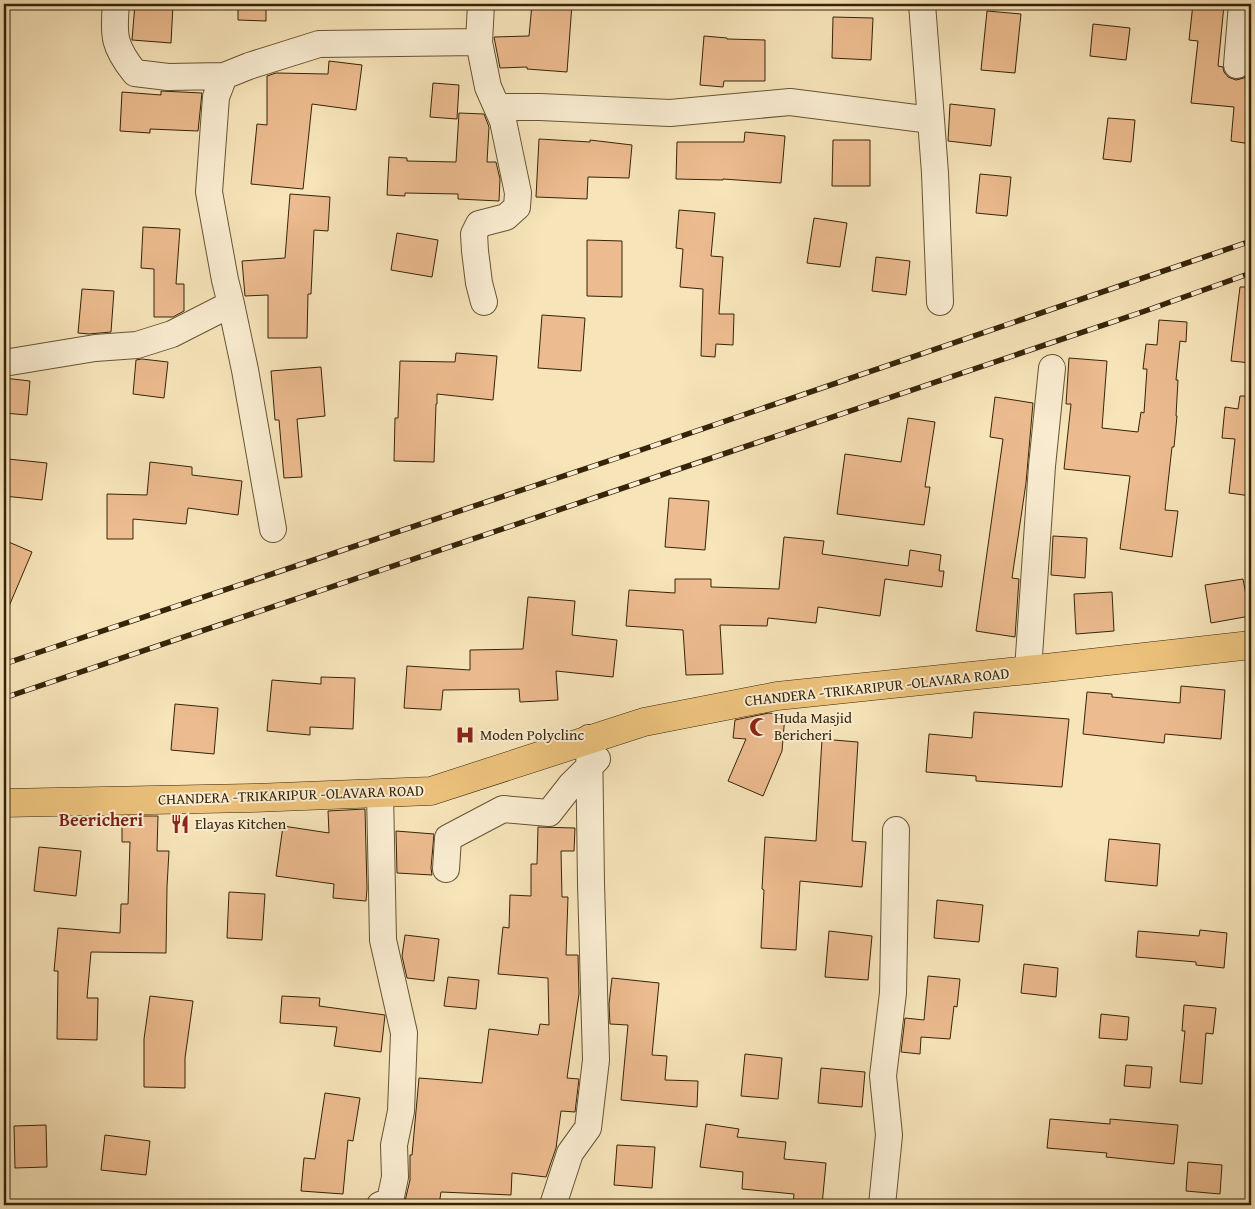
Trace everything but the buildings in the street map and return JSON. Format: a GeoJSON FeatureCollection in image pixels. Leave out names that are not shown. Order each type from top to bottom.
{"type":"FeatureCollection","features":[{"type":"Feature","properties":{"kind":"main road","name":"CHANDERA -TRIKARIPUR -OLAVARA ROAD"},"geometry":{"type":"LineString","coordinates":[[4,803],[252,798],[431,791],[629,726],[777,696],[1251,645]]}},
{"type":"Feature","properties":{"kind":"street"},"geometry":{"type":"LineString","coordinates":[[116,4],[114,30],[119,51],[136,72],[168,77],[224,76],[319,44],[479,42]]}},
{"type":"Feature","properties":{"kind":"street"},"geometry":{"type":"LineString","coordinates":[[481,4],[479,42],[488,87],[503,121],[518,193],[517,207],[506,217],[479,224],[474,234],[479,283],[484,302]]}},
{"type":"Feature","properties":{"kind":"street"},"geometry":{"type":"LineString","coordinates":[[922,4],[935,173],[940,302]]}},
{"type":"Feature","properties":{"kind":"street"},"geometry":{"type":"LineString","coordinates":[[1237,65],[1242,4]]}},
{"type":"Feature","properties":{"kind":"street"},"geometry":{"type":"LineString","coordinates":[[224,76],[216,97],[209,192],[225,280],[245,370],[273,529]]}},
{"type":"Feature","properties":{"kind":"street"},"geometry":{"type":"LineString","coordinates":[[497,107],[670,113],[790,102],[931,120]]}},
{"type":"Feature","properties":{"kind":"street"},"geometry":{"type":"LineString","coordinates":[[4,363],[95,348],[137,345],[172,334],[231,304]]}},
{"type":"Feature","properties":{"kind":"street"},"geometry":{"type":"LineString","coordinates":[[1028,670],[1042,466],[1052,368]]}},
{"type":"Feature","properties":{"kind":"street"},"geometry":{"type":"LineString","coordinates":[[446,869],[448,838],[503,809],[549,813],[572,785],[629,726]]}},
{"type":"Feature","properties":{"kind":"street"},"geometry":{"type":"LineString","coordinates":[[553,1205],[570,1152],[588,1128],[596,1060],[589,738]]}},
{"type":"Feature","properties":{"kind":"street"},"geometry":{"type":"LineString","coordinates":[[380,793],[383,940],[404,1033],[401,1111],[394,1145],[395,1177],[390,1201],[380,1205]]}},
{"type":"Feature","properties":{"kind":"street"},"geometry":{"type":"LineString","coordinates":[[882,1205],[889,1135],[883,1076],[894,993],[896,830]]}},
{"type":"Feature","properties":{"kind":"railway"},"geometry":{"type":"LineString","coordinates":[[4,664],[635,452],[1251,241]]}},
{"type":"Feature","properties":{"kind":"railway"},"geometry":{"type":"LineString","coordinates":[[4,698],[1145,311],[1251,273]]}},
{"type":"Feature","properties":{"kind":"place","name":"Huda Masjid Bericheri"},"geometry":{"type":"Point","coordinates":[759,727]}},
{"type":"Feature","properties":{"kind":"place","name":"Moden Polyclinc"},"geometry":{"type":"Point","coordinates":[465,735]}},
{"type":"Feature","properties":{"kind":"place","name":"Elayas Kitchen"},"geometry":{"type":"Point","coordinates":[180,824]}},
{"type":"Feature","properties":{"kind":"district","name":"Beericheri"},"geometry":{"type":"Point","coordinates":[101,820]}}]}
